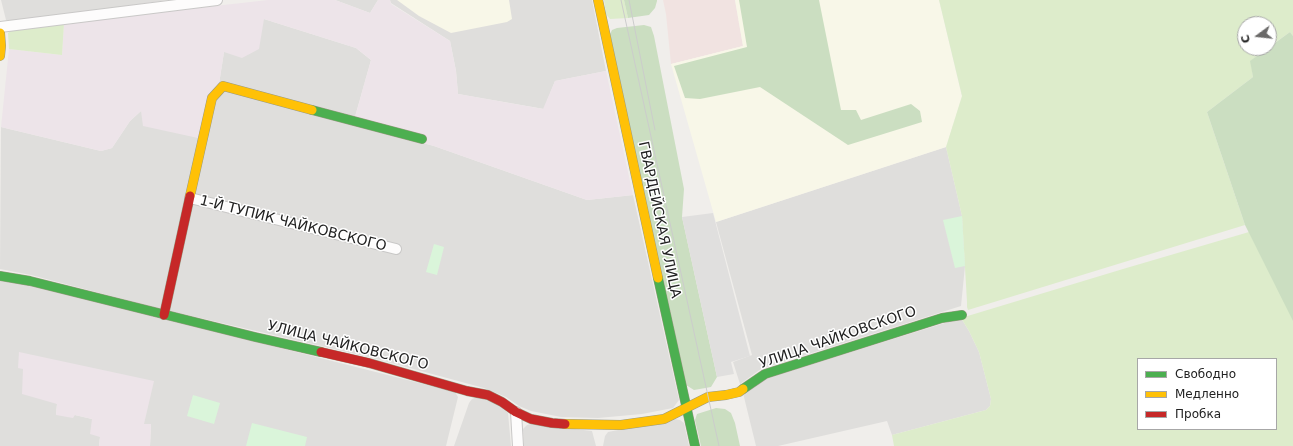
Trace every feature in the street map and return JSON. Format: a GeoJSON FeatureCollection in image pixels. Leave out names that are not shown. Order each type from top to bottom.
{"type":"FeatureCollection","features":[{"type":"Feature","properties":{"kind":"street"},"geometry":{"type":"LineString","coordinates":[[0,27],[217,0]]}},
{"type":"Feature","properties":{"kind":"street","name":"ГВАРДЕЙСКАЯ УЛИЦА"},"geometry":{"type":"LineString","coordinates":[[598,0],[695,446]]}},
{"type":"Feature","properties":{"kind":"street"},"geometry":{"type":"LineString","coordinates":[[0,33],[0,56]]}},
{"type":"Feature","properties":{"kind":"street"},"geometry":{"type":"LineString","coordinates":[[164,315],[212,98],[224,86],[422,139]]}},
{"type":"Feature","properties":{"kind":"street","name":"1-Й ТУПИК ЧАЙКОВСКОГО"},"geometry":{"type":"LineString","coordinates":[[190,198],[396,249]]}},
{"type":"Feature","properties":{"kind":"street","name":"УЛИЦА ЧАЙКОВСКОГО"},"geometry":{"type":"LineString","coordinates":[[0,276],[30,281],[262,339],[369,363],[467,391],[488,395],[531,419],[552,423],[621,425],[664,419],[708,398],[739,392],[765,374],[942,318],[962,314]]}},
{"type":"Feature","properties":{"kind":"street"},"geometry":{"type":"LineString","coordinates":[[516,412],[518,446]]}},
{"type":"Feature","properties":{"kind":"shaded area"},"geometry":{"type":"Polygon","coordinates":[[[1,0],[168,0],[12,22],[6,20],[1,0]]]}},
{"type":"Feature","properties":{"kind":"shaded area"},"geometry":{"type":"Polygon","coordinates":[[[268,0],[335,0],[370,13],[378,0],[390,0],[391,4],[450,41],[456,71],[458,94],[543,109],[555,81],[606,71],[633,195],[587,200],[434,146],[353,124],[371,60],[356,48],[264,19],[259,49],[242,58],[224,52],[219,84],[198,138],[143,126],[141,111],[130,121],[112,148],[101,151],[1,127],[9,49],[62,55],[64,23],[268,0]]]}},
{"type":"Feature","properties":{"kind":"shaded area"},"geometry":{"type":"Polygon","coordinates":[[[335,0],[378,0],[370,13],[335,0]]]}},
{"type":"Feature","properties":{"kind":"shaded area"},"geometry":{"type":"Polygon","coordinates":[[[390,0],[592,0],[606,71],[555,81],[544,109],[458,94],[456,71],[450,41],[391,3],[390,0]]]}},
{"type":"Feature","properties":{"kind":"shaded area"},"geometry":{"type":"Polygon","coordinates":[[[397,0],[509,0],[512,19],[507,22],[451,33],[419,16],[397,0]]]}},
{"type":"Feature","properties":{"kind":"shaded area"},"geometry":{"type":"Polygon","coordinates":[[[663,0],[735,0],[743,46],[671,64],[666,14],[663,0]]]}},
{"type":"Feature","properties":{"kind":"shaded area"},"geometry":{"type":"Polygon","coordinates":[[[735,0],[939,0],[962,97],[946,147],[716,222],[671,64],[743,46],[735,0]]]}},
{"type":"Feature","properties":{"kind":"shaded area"},"geometry":{"type":"Polygon","coordinates":[[[264,19],[356,48],[371,60],[353,124],[434,146],[587,200],[633,195],[679,400],[673,408],[642,414],[598,418],[561,417],[531,411],[519,406],[506,397],[484,388],[373,358],[157,308],[31,275],[0,269],[1,127],[101,151],[112,148],[130,121],[141,111],[219,84],[224,52],[264,19]]]}},
{"type":"Feature","properties":{"kind":"shaded area"},"geometry":{"type":"Polygon","coordinates":[[[946,147],[962,216],[965,266],[961,306],[761,369],[740,384],[733,362],[752,355],[716,222],[946,147]]]}},
{"type":"Feature","properties":{"kind":"shaded area"},"geometry":{"type":"Polygon","coordinates":[[[713,213],[750,356],[731,362],[734,374],[717,377],[682,217],[713,213]]]}},
{"type":"Feature","properties":{"kind":"shaded area"},"geometry":{"type":"Polygon","coordinates":[[[0,281],[31,285],[455,392],[458,397],[446,446],[150,446],[151,424],[143,425],[23,369],[57,404],[56,414],[75,415],[92,419],[100,437],[99,446],[0,446],[0,281]]]}},
{"type":"Feature","properties":{"kind":"shaded area"},"geometry":{"type":"Polygon","coordinates":[[[961,318],[979,352],[991,399],[990,406],[986,410],[892,435],[887,421],[778,446],[756,446],[743,393],[764,379],[961,318]]]}},
{"type":"Feature","properties":{"kind":"shaded area"},"geometry":{"type":"Polygon","coordinates":[[[19,352],[154,381],[144,424],[151,424],[150,446],[99,446],[100,437],[90,434],[92,419],[75,415],[73,418],[56,415],[57,404],[22,394],[23,369],[18,368],[19,352]]]}},
{"type":"Feature","properties":{"kind":"shaded area"},"geometry":{"type":"Polygon","coordinates":[[[477,397],[501,405],[508,413],[511,446],[454,446],[469,403],[472,399],[477,397]]]}},
{"type":"Feature","properties":{"kind":"shaded area"},"geometry":{"type":"Polygon","coordinates":[[[674,419],[680,420],[684,423],[689,446],[603,446],[605,436],[608,432],[674,419]]]}},
{"type":"Feature","properties":{"kind":"shaded area"},"geometry":{"type":"Polygon","coordinates":[[[531,424],[592,431],[596,446],[524,446],[523,429],[527,425],[531,424]]]}},
{"type":"Feature","properties":{"kind":"green space"},"geometry":{"type":"Polygon","coordinates":[[[604,0],[624,0],[628,18],[610,19],[606,14],[604,0]]]}},
{"type":"Feature","properties":{"kind":"green space"},"geometry":{"type":"Polygon","coordinates":[[[624,0],[657,1],[655,8],[649,15],[628,18],[624,0]]]}},
{"type":"Feature","properties":{"kind":"green space"},"geometry":{"type":"Polygon","coordinates":[[[739,0],[819,0],[841,110],[856,110],[861,120],[911,104],[920,111],[922,122],[848,145],[760,87],[700,99],[685,98],[674,66],[747,47],[739,0]]]}},
{"type":"Feature","properties":{"kind":"green space"},"geometry":{"type":"Polygon","coordinates":[[[939,0],[1293,0],[1293,36],[1290,32],[1277,41],[1277,16],[1237,16],[1237,56],[1258,56],[1251,61],[1253,77],[1207,112],[1245,225],[968,310],[962,216],[946,147],[962,96],[939,0]]]}},
{"type":"Feature","properties":{"kind":"green space"},"geometry":{"type":"Polygon","coordinates":[[[64,23],[62,55],[9,49],[8,33],[13,28],[64,23]]]}},
{"type":"Feature","properties":{"kind":"green space"},"geometry":{"type":"Polygon","coordinates":[[[644,25],[651,27],[654,36],[684,189],[682,217],[717,377],[711,387],[694,390],[686,385],[610,34],[612,30],[617,28],[644,25]]]}},
{"type":"Feature","properties":{"kind":"green space"},"geometry":{"type":"Polygon","coordinates":[[[1290,32],[1293,36],[1293,321],[1245,225],[1207,112],[1253,77],[1250,61],[1257,56],[1277,56],[1277,41],[1290,32]]]}},
{"type":"Feature","properties":{"kind":"green space"},"geometry":{"type":"Polygon","coordinates":[[[962,216],[965,266],[955,268],[943,220],[962,216]]]}},
{"type":"Feature","properties":{"kind":"green space"},"geometry":{"type":"Polygon","coordinates":[[[1249,232],[1293,319],[1293,446],[894,446],[892,435],[986,410],[990,406],[991,399],[979,352],[961,318],[1249,232]]]}},
{"type":"Feature","properties":{"kind":"green space"},"geometry":{"type":"Polygon","coordinates":[[[434,244],[444,247],[437,275],[426,272],[434,244]]]}},
{"type":"Feature","properties":{"kind":"green space"},"geometry":{"type":"Polygon","coordinates":[[[193,395],[220,403],[214,424],[187,416],[193,395]]]}},
{"type":"Feature","properties":{"kind":"green space"},"geometry":{"type":"Polygon","coordinates":[[[716,408],[725,409],[731,413],[735,423],[740,446],[701,446],[695,420],[697,414],[716,408]]]}},
{"type":"Feature","properties":{"kind":"green space"},"geometry":{"type":"Polygon","coordinates":[[[252,423],[307,437],[305,446],[246,446],[252,423]]]}},
{"type":"Feature","properties":{"kind":"tram line"},"geometry":{"type":"LineString","coordinates":[[621,0],[719,446]]}},
{"type":"Feature","properties":{"kind":"tram line"},"geometry":{"type":"LineString","coordinates":[[629,0],[655,130]]}},
{"type":"Feature","properties":{"kind":"traffic: fast"},"geometry":{"type":"LineString","coordinates":[[312,110],[422,139]]}},
{"type":"Feature","properties":{"kind":"traffic: fast"},"geometry":{"type":"LineString","coordinates":[[0,276],[30,281],[321,352]]}},
{"type":"Feature","properties":{"kind":"traffic: fast"},"geometry":{"type":"LineString","coordinates":[[658,278],[695,446]]}},
{"type":"Feature","properties":{"kind":"traffic: fast"},"geometry":{"type":"LineString","coordinates":[[743,389],[765,374],[942,318],[962,315]]}},
{"type":"Feature","properties":{"kind":"traffic: slow"},"geometry":{"type":"LineString","coordinates":[[598,0],[658,278]]}},
{"type":"Feature","properties":{"kind":"traffic: slow"},"geometry":{"type":"LineString","coordinates":[[0,33],[0,56]]}},
{"type":"Feature","properties":{"kind":"traffic: slow"},"geometry":{"type":"LineString","coordinates":[[190,196],[212,98],[223,86],[312,110]]}},
{"type":"Feature","properties":{"kind":"traffic: slow"},"geometry":{"type":"LineString","coordinates":[[565,424],[621,425],[664,419],[708,397],[726,395],[739,392],[743,389]]}},
{"type":"Feature","properties":{"kind":"traffic: jam"},"geometry":{"type":"LineString","coordinates":[[164,315],[190,196]]}},
{"type":"Feature","properties":{"kind":"traffic: jam"},"geometry":{"type":"LineString","coordinates":[[321,352],[369,363],[467,391],[488,395],[531,419],[565,424]]}}]}
